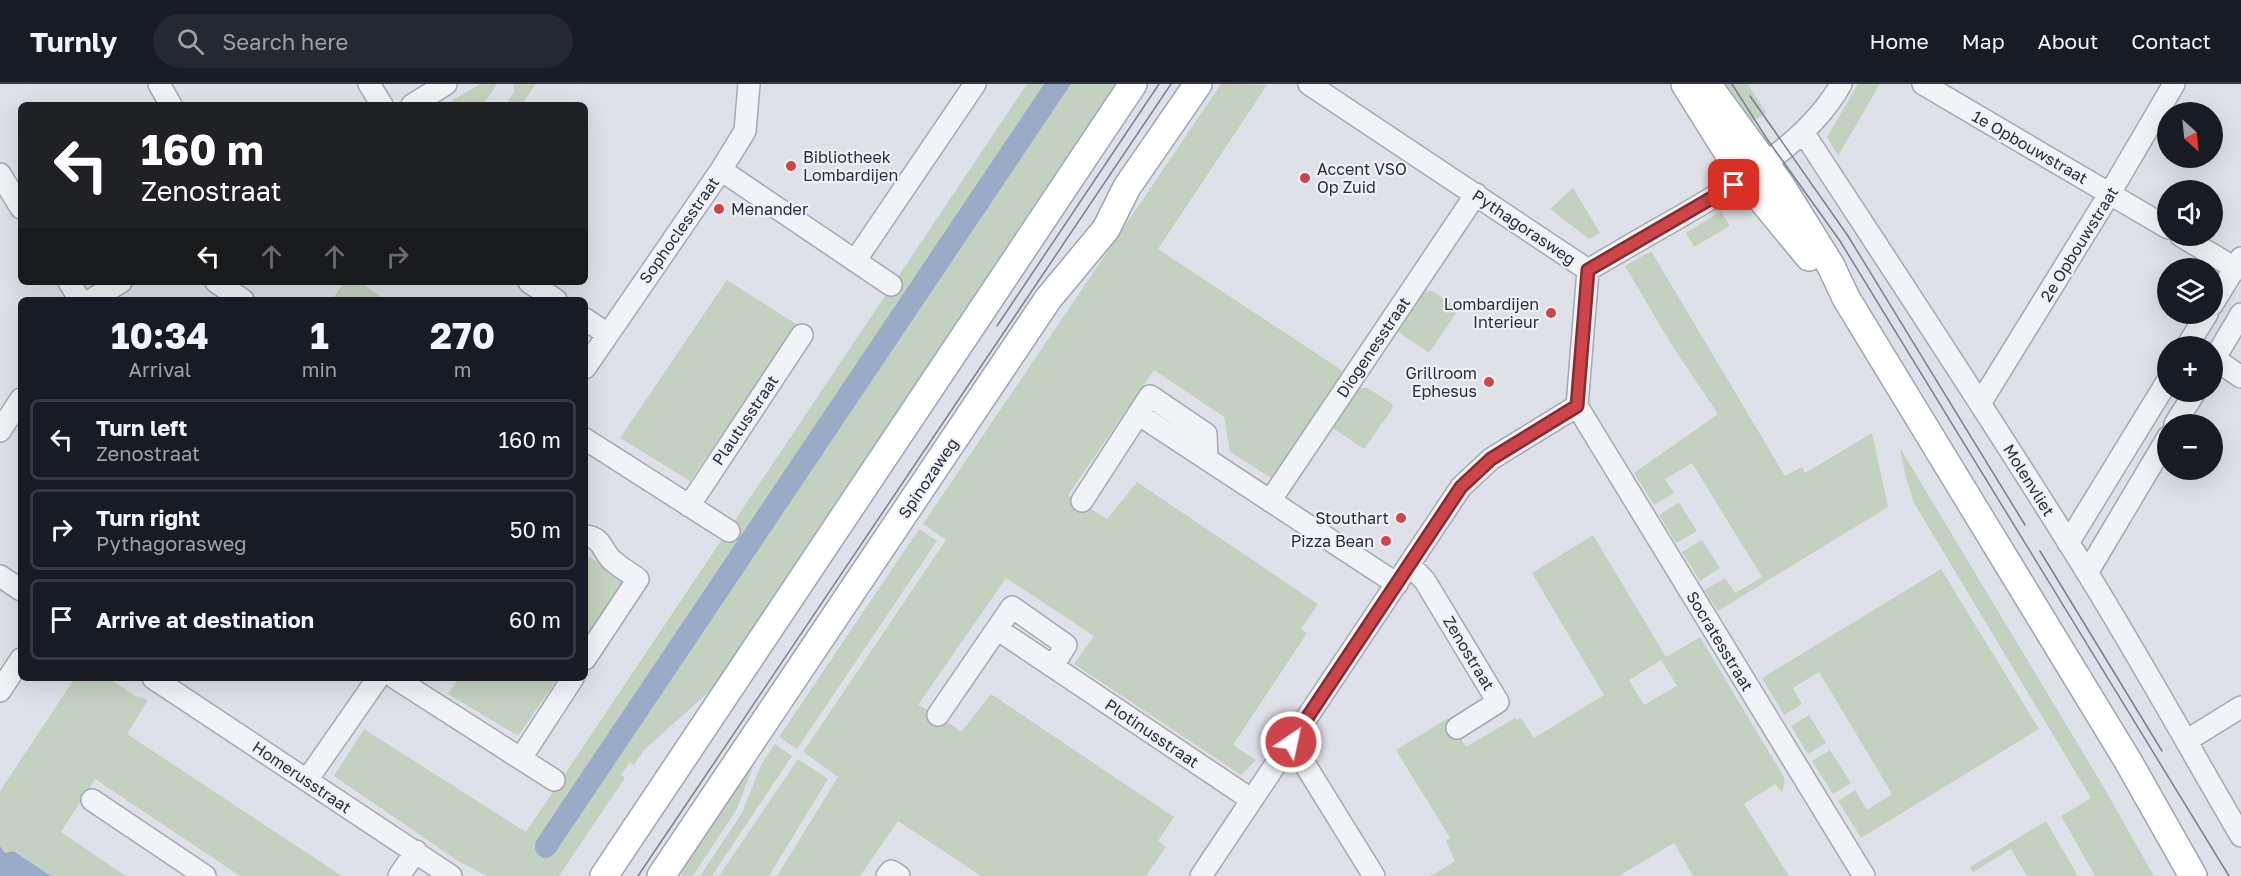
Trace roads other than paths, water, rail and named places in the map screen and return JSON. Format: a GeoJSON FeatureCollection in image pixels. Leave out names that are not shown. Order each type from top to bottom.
{"type":"FeatureCollection","features":[{"type":"Feature","properties":{"kind":"main road"},"geometry":{"type":"LineString","coordinates":[[604,876],[1133,84]]}},
{"type":"Feature","properties":{"kind":"main road","name":"Spinozaweg"},"geometry":{"type":"LineString","coordinates":[[661,876],[1048,299],[1106,229],[1127,187],[1198,84]]}},
{"type":"Feature","properties":{"kind":"main road"},"geometry":{"type":"LineString","coordinates":[[1685,84],[1754,171],[1782,187],[1824,256],[1846,298],[2122,751],[2193,876]]}},
{"type":"Feature","properties":{"kind":"main road"},"geometry":{"type":"LineString","coordinates":[[1707,84],[1754,171]]}},
{"type":"Feature","properties":{"kind":"street"},"geometry":{"type":"LineString","coordinates":[[159,84],[169,102]]}},
{"type":"Feature","properties":{"kind":"street"},"geometry":{"type":"LineString","coordinates":[[369,84],[380,102]]}},
{"type":"Feature","properties":{"kind":"street"},"geometry":{"type":"LineString","coordinates":[[417,102],[446,84]]}},
{"type":"Feature","properties":{"kind":"street","name":"Sophoclesstraat"},"geometry":{"type":"LineString","coordinates":[[588,363],[721,170],[745,131],[749,84]]}},
{"type":"Feature","properties":{"kind":"street"},"geometry":{"type":"LineString","coordinates":[[855,261],[975,84]]}},
{"type":"Feature","properties":{"kind":"street","name":"Pythagorasweg"},"geometry":{"type":"LineString","coordinates":[[1309,84],[1588,270],[1754,171],[1803,132],[1821,113],[1840,84]]}},
{"type":"Feature","properties":{"kind":"street","name":"1e Opbouwstraat"},"geometry":{"type":"LineString","coordinates":[[1923,84],[2157,222]]}},
{"type":"Feature","properties":{"kind":"street","name":"2e Opbouwstraat"},"geometry":{"type":"LineString","coordinates":[[1981,402],[2110,194],[2174,84]]}},
{"type":"Feature","properties":{"kind":"street","name":"Molenvliet"},"geometry":{"type":"LineString","coordinates":[[1803,132],[1903,287],[1981,402],[2088,573],[2241,836]]}},
{"type":"Feature","properties":{"kind":"street"},"geometry":{"type":"LineString","coordinates":[[721,170],[891,285]]}},
{"type":"Feature","properties":{"kind":"street"},"geometry":{"type":"LineString","coordinates":[[0,174],[18,203]]}},
{"type":"Feature","properties":{"kind":"street","name":"Diogenesstraat"},"geometry":{"type":"LineString","coordinates":[[1270,501],[1476,194]]}},
{"type":"Feature","properties":{"kind":"street"},"geometry":{"type":"LineString","coordinates":[[2201,246],[2239,265],[2223,289]]}},
{"type":"Feature","properties":{"kind":"street"},"geometry":{"type":"LineString","coordinates":[[1201,876],[1461,487],[1491,459],[1577,406],[1588,270]]}},
{"type":"Feature","properties":{"kind":"street"},"geometry":{"type":"LineString","coordinates":[[96,297],[115,285]]}},
{"type":"Feature","properties":{"kind":"street"},"geometry":{"type":"LineString","coordinates":[[220,285],[238,297]]}},
{"type":"Feature","properties":{"kind":"street"},"geometry":{"type":"LineString","coordinates":[[534,285],[552,297]]}},
{"type":"Feature","properties":{"kind":"street"},"geometry":{"type":"LineString","coordinates":[[2219,336],[2241,314]]}},
{"type":"Feature","properties":{"kind":"street"},"geometry":{"type":"LineString","coordinates":[[588,321],[607,334]]}},
{"type":"Feature","properties":{"kind":"street","name":"Plautusstraat"},"geometry":{"type":"LineString","coordinates":[[689,506],[802,335]]}},
{"type":"Feature","properties":{"kind":"street"},"geometry":{"type":"LineString","coordinates":[[2223,365],[2241,377]]}},
{"type":"Feature","properties":{"kind":"street"},"geometry":{"type":"LineString","coordinates":[[2068,543],[2157,398]]}},
{"type":"Feature","properties":{"kind":"street"},"geometry":{"type":"LineString","coordinates":[[0,431],[18,404]]}},
{"type":"Feature","properties":{"kind":"street","name":"Socratesstraat"},"geometry":{"type":"LineString","coordinates":[[1577,406],[1864,876]]}},
{"type":"Feature","properties":{"kind":"street"},"geometry":{"type":"LineString","coordinates":[[1082,501],[1138,414],[1397,584]]}},
{"type":"Feature","properties":{"kind":"street"},"geometry":{"type":"LineString","coordinates":[[588,441],[729,531]]}},
{"type":"Feature","properties":{"kind":"street"},"geometry":{"type":"LineString","coordinates":[[2088,573],[2157,456]]}},
{"type":"Feature","properties":{"kind":"street"},"geometry":{"type":"LineString","coordinates":[[588,536],[602,542],[611,560],[638,579],[588,654]]}},
{"type":"Feature","properties":{"kind":"street","name":"Zenostraat"},"geometry":{"type":"LineString","coordinates":[[1410,565],[1425,581],[1498,702],[1457,728]]}},
{"type":"Feature","properties":{"kind":"street"},"geometry":{"type":"LineString","coordinates":[[0,576],[18,588]]}},
{"type":"Feature","properties":{"kind":"street","name":"Plotinusstraat"},"geometry":{"type":"LineString","coordinates":[[938,715],[997,628],[1252,800]]}},
{"type":"Feature","properties":{"kind":"street"},"geometry":{"type":"LineString","coordinates":[[0,691],[18,664]]}},
{"type":"Feature","properties":{"kind":"street","name":"Homerusstraat"},"geometry":{"type":"LineString","coordinates":[[158,681],[451,876]]}},
{"type":"Feature","properties":{"kind":"street"},"geometry":{"type":"LineString","coordinates":[[308,780],[376,681]]}},
{"type":"Feature","properties":{"kind":"street"},"geometry":{"type":"LineString","coordinates":[[400,681],[554,780]]}},
{"type":"Feature","properties":{"kind":"street"},"geometry":{"type":"LineString","coordinates":[[521,758],[571,681]]}},
{"type":"Feature","properties":{"kind":"street"},"geometry":{"type":"LineString","coordinates":[[2186,741],[2241,707]]}},
{"type":"Feature","properties":{"kind":"street"},"geometry":{"type":"LineString","coordinates":[[1291,742],[1374,876]]}},
{"type":"Feature","properties":{"kind":"street"},"geometry":{"type":"LineString","coordinates":[[92,800],[205,876]]}},
{"type":"Feature","properties":{"kind":"street"},"geometry":{"type":"LineString","coordinates":[[399,876],[416,851]]}},
{"type":"Feature","properties":{"kind":"street"},"geometry":{"type":"LineString","coordinates":[[887,876],[891,871],[899,876]]}},
{"type":"Feature","properties":{"kind":"water"},"geometry":{"type":"Polygon","coordinates":[[[1044,84],[1071,84],[555,853],[543,858],[536,851],[536,841],[1044,84]]]}},
{"type":"Feature","properties":{"kind":"water"},"geometry":{"type":"Polygon","coordinates":[[[0,846],[5,853],[14,851],[51,876],[0,876],[0,846]]]}},
{"type":"Feature","properties":{"kind":"tram line"},"geometry":{"type":"LineString","coordinates":[[997,326],[1159,84]]}},
{"type":"Feature","properties":{"kind":"tram line"},"geometry":{"type":"LineString","coordinates":[[638,876],[1171,84]]}},
{"type":"Feature","properties":{"kind":"tram line"},"geometry":{"type":"LineString","coordinates":[[1732,84],[1767,139],[1840,241],[2229,876]]}},
{"type":"Feature","properties":{"kind":"tram line"},"geometry":{"type":"LineString","coordinates":[[1750,96],[1848,236],[2025,525]]}},
{"type":"Feature","properties":{"kind":"tram line"},"geometry":{"type":"LineString","coordinates":[[2040,551],[2162,751]]}},
{"type":"Feature","properties":{"kind":"place","name":"Bibliotheek Lombardijen"},"geometry":{"type":"Point","coordinates":[791,166]}},
{"type":"Feature","properties":{"kind":"place","name":"Accent VSO Op Zuid"},"geometry":{"type":"Point","coordinates":[1305,178]}},
{"type":"Feature","properties":{"kind":"place","name":"Menander"},"geometry":{"type":"Point","coordinates":[719,209]}},
{"type":"Feature","properties":{"kind":"place","name":"Lombardijen Interieur"},"geometry":{"type":"Point","coordinates":[1551,313]}},
{"type":"Feature","properties":{"kind":"place","name":"Grillroom Ephesus"},"geometry":{"type":"Point","coordinates":[1489,382]}},
{"type":"Feature","properties":{"kind":"place","name":"Stouthart"},"geometry":{"type":"Point","coordinates":[1401,518]}},
{"type":"Feature","properties":{"kind":"place","name":"Pizza Bean"},"geometry":{"type":"Point","coordinates":[1386,541]}}]}
